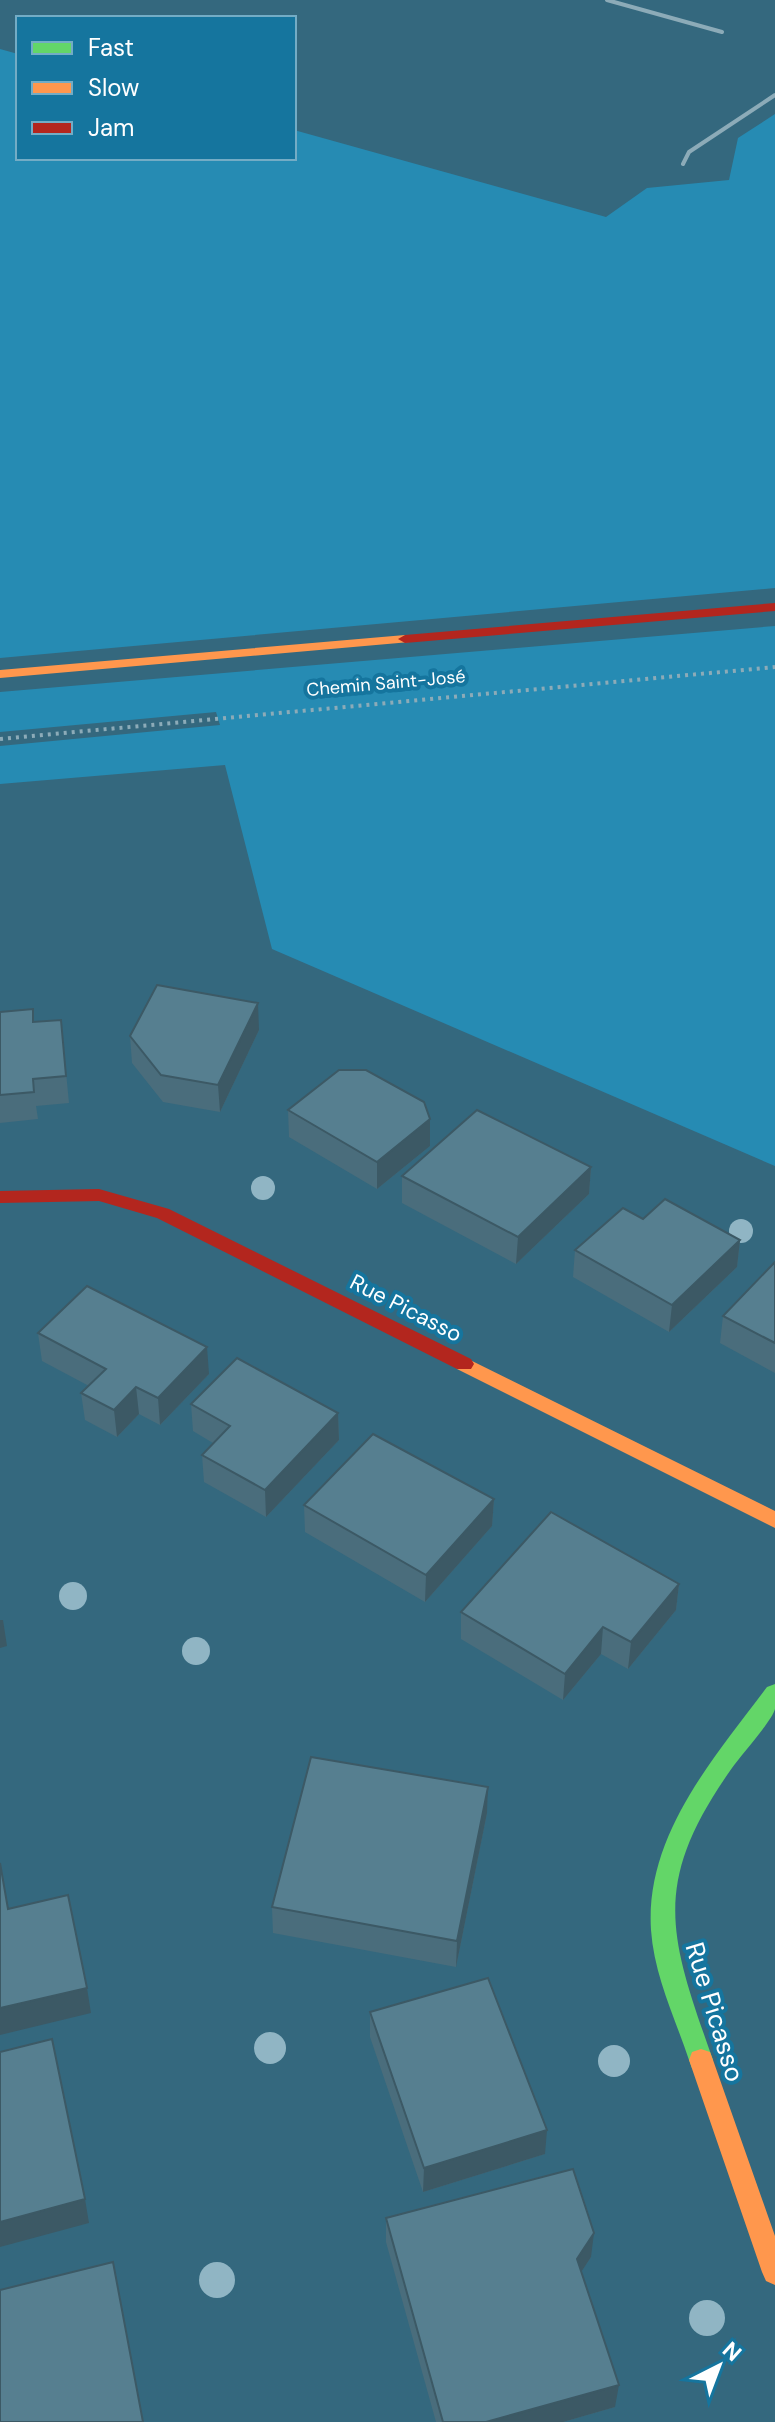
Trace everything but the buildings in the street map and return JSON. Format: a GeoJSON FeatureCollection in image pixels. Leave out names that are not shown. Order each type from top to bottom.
{"type":"FeatureCollection","features":[{"type":"Feature","properties":{"kind":"street","name":"Chemin Saint-José"},"geometry":{"type":"LineString","coordinates":[[0,674],[775,607]]}},
{"type":"Feature","properties":{"kind":"street","name":"Rue Picasso"},"geometry":{"type":"LineString","coordinates":[[0,1197],[99,1195],[163,1213],[775,1520]]}},
{"type":"Feature","properties":{"kind":"street","name":"Rue Picasso"},"geometry":{"type":"LineString","coordinates":[[775,1693],[683,1828],[667,1873],[662,1919],[669,1967],[775,2272]]}},
{"type":"Feature","properties":{"kind":"lane"},"geometry":{"type":"LineString","coordinates":[[607,0],[722,32]]}},
{"type":"Feature","properties":{"kind":"lane"},"geometry":{"type":"LineString","coordinates":[[683,164],[689,152],[775,95]]}},
{"type":"Feature","properties":{"kind":"path","name":"Chemin Saint-José"},"geometry":{"type":"LineString","coordinates":[[0,739],[775,667]]}},
{"type":"Feature","properties":{"kind":"shaded area"},"geometry":{"type":"Polygon","coordinates":[[[0,49],[16,53],[16,160],[296,160],[296,131],[606,217],[647,188],[729,180],[738,138],[775,114],[775,588],[0,658],[0,49]]]}},
{"type":"Feature","properties":{"kind":"shaded area"},"geometry":{"type":"Polygon","coordinates":[[[775,626],[775,1166],[272,949],[225,765],[0,784],[0,746],[220,725],[216,712],[0,732],[0,692],[775,626]]]}},
{"type":"Feature","properties":{"kind":"traffic: fast"},"geometry":{"type":"LineString","coordinates":[[701,2060],[665,1948],[663,1897],[669,1865],[696,1803],[775,1693]]}},
{"type":"Feature","properties":{"kind":"traffic: slow"},"geometry":{"type":"LineString","coordinates":[[0,674],[405,639]]}},
{"type":"Feature","properties":{"kind":"traffic: slow"},"geometry":{"type":"LineString","coordinates":[[464,1364],[775,1520]]}},
{"type":"Feature","properties":{"kind":"traffic: slow"},"geometry":{"type":"LineString","coordinates":[[701,2060],[775,2272]]}},
{"type":"Feature","properties":{"kind":"traffic: jam"},"geometry":{"type":"LineString","coordinates":[[405,639],[775,607]]}},
{"type":"Feature","properties":{"kind":"traffic: jam"},"geometry":{"type":"LineString","coordinates":[[0,1197],[99,1195],[163,1213],[464,1364]]}}]}
